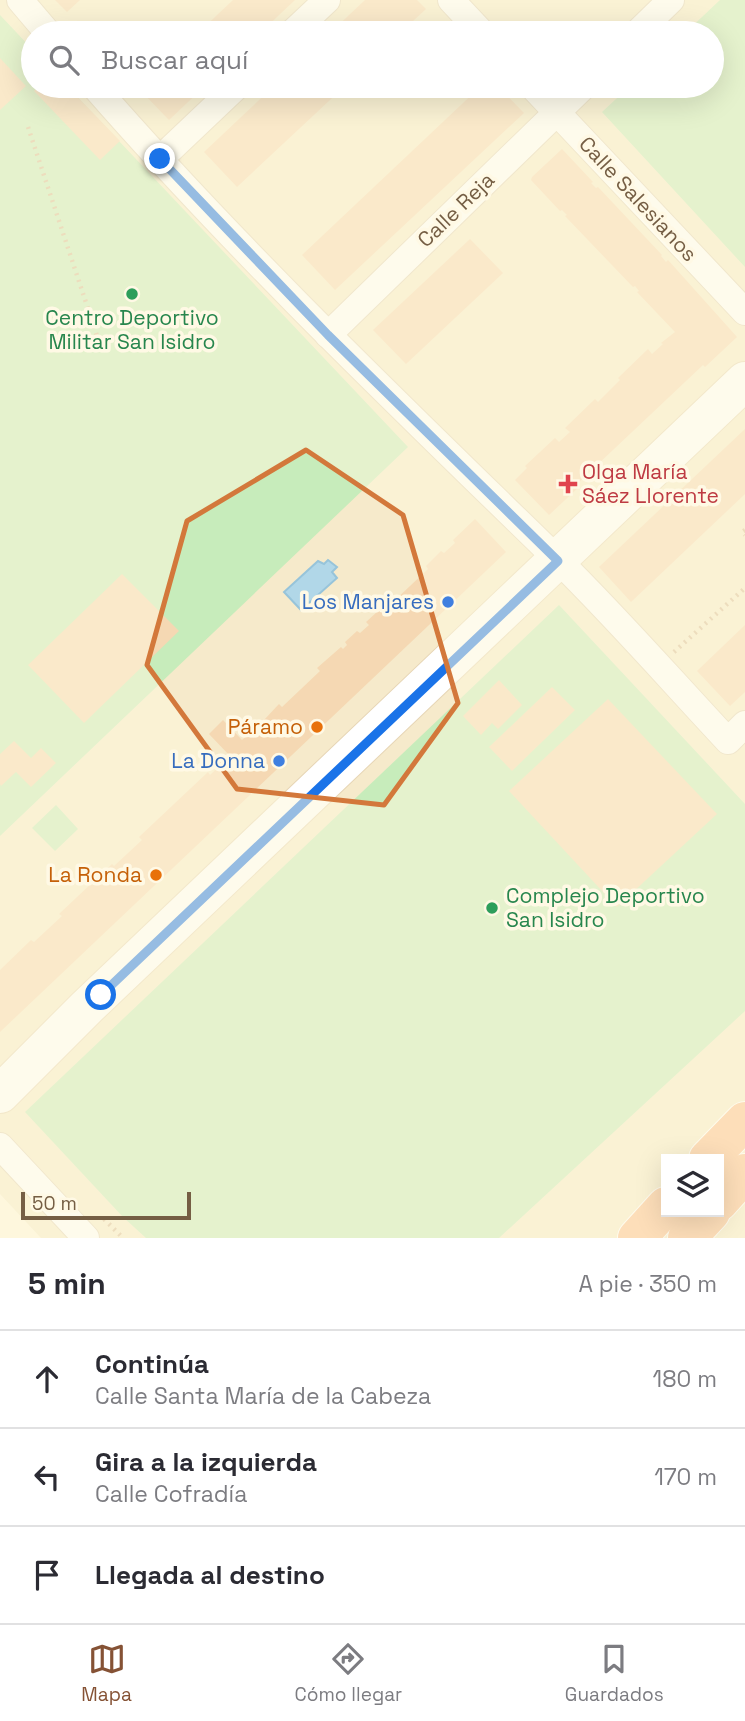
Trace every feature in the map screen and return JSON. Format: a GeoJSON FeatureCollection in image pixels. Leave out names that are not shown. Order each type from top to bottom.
{"type":"FeatureCollection","features":[{"type":"Feature","properties":{"kind":"highway"},"geometry":{"type":"LineString","coordinates":[[713,1154],[745,1121]]}},
{"type":"Feature","properties":{"kind":"highway"},"geometry":{"type":"LineString","coordinates":[[724,1196],[745,1173]]}},
{"type":"Feature","properties":{"kind":"highway"},"geometry":{"type":"LineString","coordinates":[[637,1238],[661,1212]]}},
{"type":"Feature","properties":{"kind":"highway"},"geometry":{"type":"LineString","coordinates":[[687,1238],[706,1217]]}},
{"type":"Feature","properties":{"kind":"street"},"geometry":{"type":"LineString","coordinates":[[20,0],[38,21]]}},
{"type":"Feature","properties":{"kind":"street"},"geometry":{"type":"LineString","coordinates":[[305,21],[327,0]]}},
{"type":"Feature","properties":{"kind":"street"},"geometry":{"type":"LineString","coordinates":[[451,0],[471,21]]}},
{"type":"Feature","properties":{"kind":"street"},"geometry":{"type":"LineString","coordinates":[[649,21],[671,0]]}},
{"type":"Feature","properties":{"kind":"street"},"geometry":{"type":"LineString","coordinates":[[105,98],[328,335],[558,561],[728,741],[745,724]]}},
{"type":"Feature","properties":{"kind":"street"},"geometry":{"type":"LineString","coordinates":[[160,159],[224,98]]}},
{"type":"Feature","properties":{"kind":"street","name":"Calle Salesianos"},"geometry":{"type":"LineString","coordinates":[[544,98],[745,312]]}},
{"type":"Feature","properties":{"kind":"street","name":"Calle Reja"},"geometry":{"type":"LineString","coordinates":[[328,335],[572,98]]}},
{"type":"Feature","properties":{"kind":"street"},"geometry":{"type":"LineString","coordinates":[[0,1094],[87,1007],[745,381]]}},
{"type":"Feature","properties":{"kind":"street"},"geometry":{"type":"LineString","coordinates":[[0,1146],[86,1238]]}},
{"type":"Feature","properties":{"kind":"path"},"geometry":{"type":"LineString","coordinates":[[28,127],[101,348]]}},
{"type":"Feature","properties":{"kind":"path"},"geometry":{"type":"LineString","coordinates":[[658,667],[745,588]]}},
{"type":"Feature","properties":{"kind":"highlighted area"},"geometry":{"type":"Polygon","coordinates":[[[306,450],[403,515],[458,703],[384,805],[237,789],[147,665],[187,521],[306,450]]]}},
{"type":"Feature","properties":{"kind":"shaded area"},"geometry":{"type":"Polygon","coordinates":[[[0,0],[745,0],[745,1238],[41,1238],[0,1194],[0,0]]]}},
{"type":"Feature","properties":{"kind":"green space"},"geometry":{"type":"Polygon","coordinates":[[[720,0],[745,0],[745,267],[602,112],[617,98],[724,98],[724,21],[698,21],[720,0]]]}},
{"type":"Feature","properties":{"kind":"green space","name":"Centro Deportivo Militar San Isidro"},"geometry":{"type":"Polygon","coordinates":[[[0,15],[21,37],[21,98],[78,98],[408,447],[0,836],[0,15]]]}},
{"type":"Feature","properties":{"kind":"green space","name":"Complejo Deportivo San Isidro"},"geometry":{"type":"Polygon","coordinates":[[[559,605],[745,804],[745,1011],[499,1238],[146,1238],[25,1112],[559,605]]]}},
{"type":"Feature","properties":{"kind":"green space"},"geometry":{"type":"Polygon","coordinates":[[[56,805],[78,829],[55,851],[32,828],[56,805]]]}},
{"type":"Feature","properties":{"kind":"water"},"geometry":{"type":"Polygon","coordinates":[[[328,560],[337,567],[332,572],[337,578],[301,610],[284,592],[318,561],[324,564],[328,560]]]}},
{"type":"Feature","properties":{"kind":"building"},"geometry":{"type":"Polygon","coordinates":[[[55,0],[80,0],[67,12],[55,0]]]}},
{"type":"Feature","properties":{"kind":"building"},"geometry":{"type":"Polygon","coordinates":[[[233,0],[295,0],[273,21],[211,21],[233,0]]]}},
{"type":"Feature","properties":{"kind":"building"},"geometry":{"type":"Polygon","coordinates":[[[365,0],[417,0],[426,9],[413,21],[343,21],[365,0]]]}},
{"type":"Feature","properties":{"kind":"building"},"geometry":{"type":"Polygon","coordinates":[[[0,58],[21,81],[21,91],[0,110],[0,58]]]}},
{"type":"Feature","properties":{"kind":"building"},"geometry":{"type":"Polygon","coordinates":[[[41,98],[79,98],[120,141],[100,160],[41,98]]]}},
{"type":"Feature","properties":{"kind":"building"},"geometry":{"type":"Polygon","coordinates":[[[148,98],[192,98],[169,120],[148,98]]]}},
{"type":"Feature","properties":{"kind":"building"},"geometry":{"type":"Polygon","coordinates":[[[261,98],[332,98],[237,187],[204,152],[261,98]]]}},
{"type":"Feature","properties":{"kind":"building"},"geometry":{"type":"Polygon","coordinates":[[[468,98],[510,98],[524,113],[335,290],[302,255],[468,98]]]}},
{"type":"Feature","properties":{"kind":"building"},"geometry":{"type":"Polygon","coordinates":[[[562,149],[737,337],[705,367],[703,365],[578,483],[580,486],[549,515],[515,480],[527,468],[525,466],[555,438],[559,442],[570,432],[565,428],[595,399],[598,402],[648,349],[652,354],[675,332],[637,292],[639,291],[635,286],[633,287],[531,180],[562,149]]]}},
{"type":"Feature","properties":{"kind":"building"},"geometry":{"type":"Polygon","coordinates":[[[470,239],[503,273],[406,364],[373,330],[470,239]]]}},
{"type":"Feature","properties":{"kind":"building"},"geometry":{"type":"Polygon","coordinates":[[[745,429],[745,494],[631,602],[599,567],[745,429]]]}},
{"type":"Feature","properties":{"kind":"building"},"geometry":{"type":"Polygon","coordinates":[[[475,519],[506,552],[0,1032],[0,970],[31,940],[34,942],[62,916],[59,914],[112,864],[114,866],[142,840],[139,837],[208,772],[210,775],[230,756],[209,734],[223,720],[242,740],[253,730],[255,732],[279,704],[282,707],[320,671],[317,668],[341,647],[343,649],[347,645],[345,642],[357,631],[360,633],[369,625],[366,622],[389,601],[392,603],[428,569],[426,566],[441,551],[444,553],[455,543],[453,540],[475,519]]]}},
{"type":"Feature","properties":{"kind":"building"},"geometry":{"type":"Polygon","coordinates":[[[122,574],[179,631],[84,723],[28,665],[122,574]]]}},
{"type":"Feature","properties":{"kind":"building"},"geometry":{"type":"Polygon","coordinates":[[[745,625],[745,692],[730,706],[697,671],[745,625]]]}},
{"type":"Feature","properties":{"kind":"building"},"geometry":{"type":"Polygon","coordinates":[[[499,680],[522,705],[498,729],[492,723],[481,735],[463,716],[499,680]]]}},
{"type":"Feature","properties":{"kind":"building"},"geometry":{"type":"Polygon","coordinates":[[[552,687],[575,710],[512,771],[489,747],[552,687]]]}},
{"type":"Feature","properties":{"kind":"building"},"geometry":{"type":"Polygon","coordinates":[[[608,699],[717,814],[617,907],[509,791],[608,699]]]}},
{"type":"Feature","properties":{"kind":"building"},"geometry":{"type":"Polygon","coordinates":[[[14,741],[31,758],[41,748],[56,763],[31,787],[16,772],[1,786],[0,784],[0,754],[14,741]]]}},
{"type":"Feature","properties":{"kind":"place","name":"Centro Deportivo Militar San Isidro"},"geometry":{"type":"Point","coordinates":[132,294]}},
{"type":"Feature","properties":{"kind":"place","name":"Olga María Sáez Llorente"},"geometry":{"type":"Point","coordinates":[568,484]}},
{"type":"Feature","properties":{"kind":"place","name":"Los Manjares"},"geometry":{"type":"Point","coordinates":[448,602]}},
{"type":"Feature","properties":{"kind":"place","name":"Páramo"},"geometry":{"type":"Point","coordinates":[317,727]}},
{"type":"Feature","properties":{"kind":"place","name":"La Donna"},"geometry":{"type":"Point","coordinates":[279,761]}},
{"type":"Feature","properties":{"kind":"place","name":"La Ronda"},"geometry":{"type":"Point","coordinates":[156,875]}},
{"type":"Feature","properties":{"kind":"place","name":"Complejo Deportivo San Isidro"},"geometry":{"type":"Point","coordinates":[492,908]}},
{"type":"Feature","properties":{"kind":"route"},"geometry":{"type":"LineString","coordinates":[[101,995],[558,561],[328,335],[160,159]]}}]}
